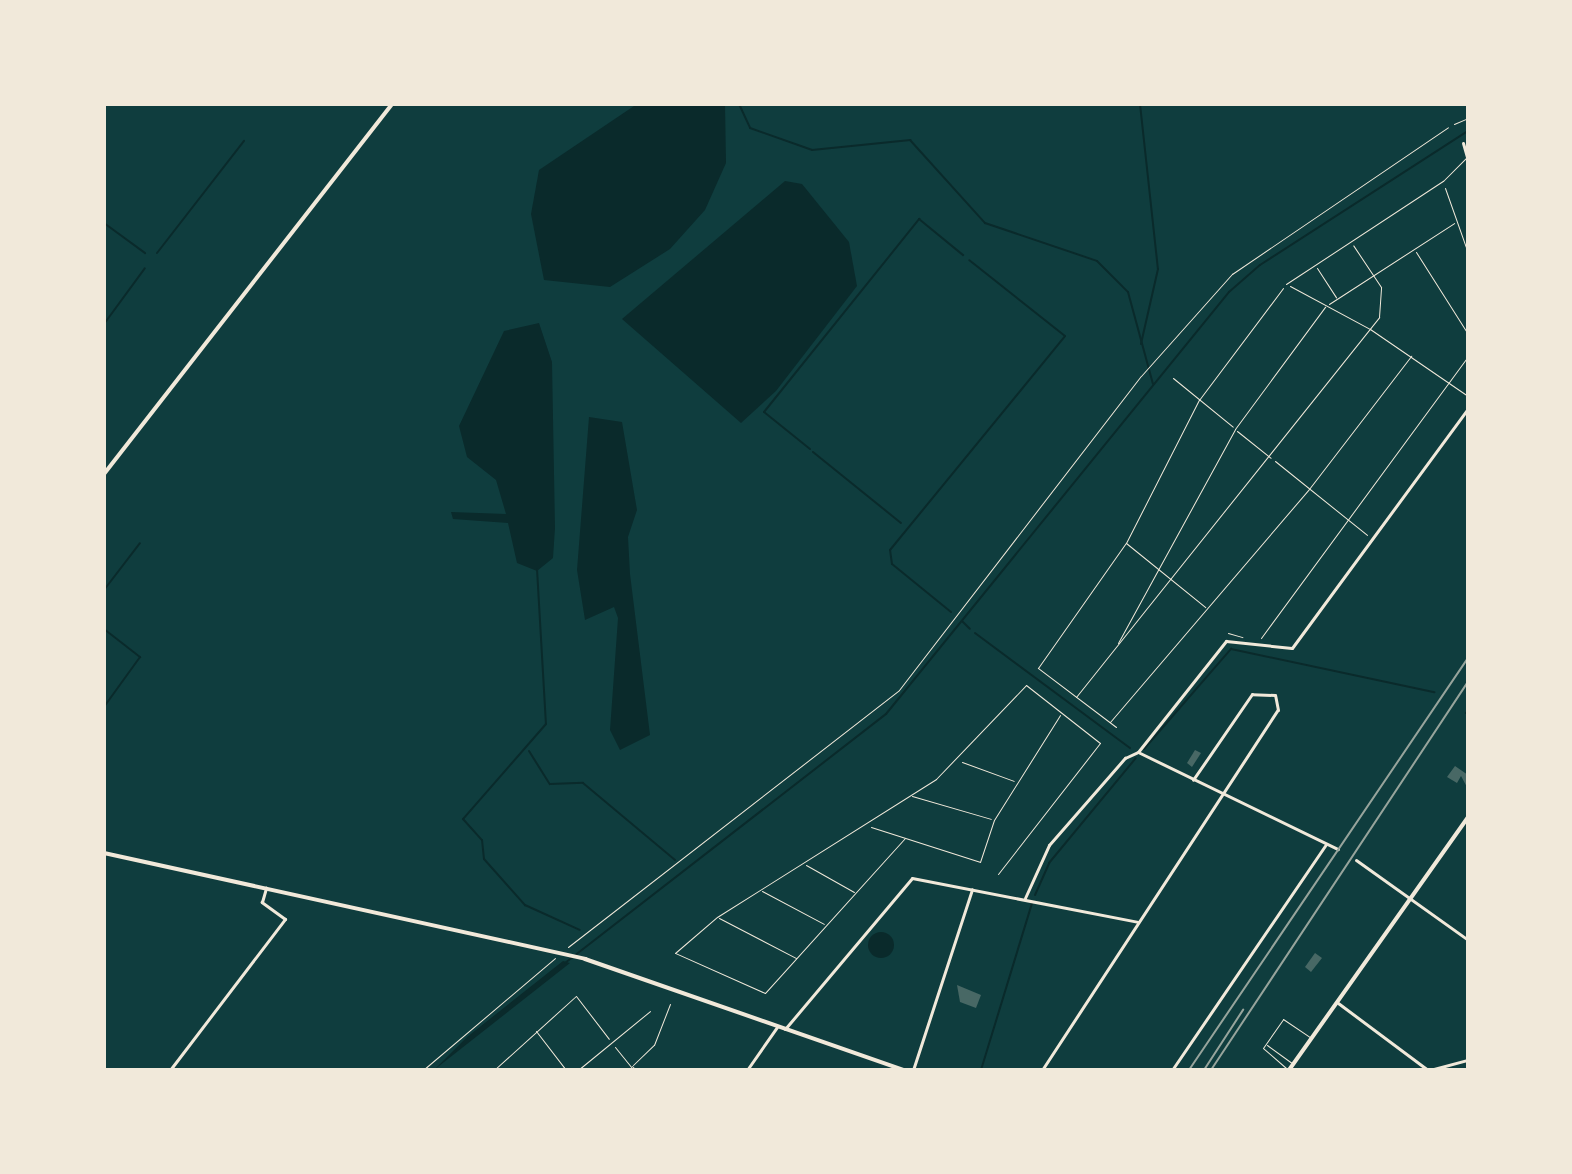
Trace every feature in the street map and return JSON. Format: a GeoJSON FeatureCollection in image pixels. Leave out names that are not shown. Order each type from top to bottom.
{"type":"FeatureCollection","features":[{"type":"Feature","properties":{"kind":"main road"},"geometry":{"type":"LineString","coordinates":[[104,474],[392,104]]}},
{"type":"Feature","properties":{"kind":"main road"},"geometry":{"type":"LineString","coordinates":[[1289,1070],[1414,900],[1468,817]]}},
{"type":"Feature","properties":{"kind":"main road"},"geometry":{"type":"LineString","coordinates":[[104,853],[563,953],[903,1070]]}},
{"type":"Feature","properties":{"kind":"street"},"geometry":{"type":"LineString","coordinates":[[1463,143],[1467,159]]}},
{"type":"Feature","properties":{"kind":"street"},"geometry":{"type":"LineString","coordinates":[[1025,898],[1049,845],[1125,758],[1138,752],[1226,641],[1292,648],[1468,408]]}},
{"type":"Feature","properties":{"kind":"street"},"geometry":{"type":"LineString","coordinates":[[1042,1070],[1278,710],[1272,692],[1252,694],[1193,780]]}},
{"type":"Feature","properties":{"kind":"street"},"geometry":{"type":"LineString","coordinates":[[1138,752],[1338,849]]}},
{"type":"Feature","properties":{"kind":"street"},"geometry":{"type":"LineString","coordinates":[[1172,1070],[1326,844]]}},
{"type":"Feature","properties":{"kind":"street"},"geometry":{"type":"LineString","coordinates":[[1356,860],[1468,940]]}},
{"type":"Feature","properties":{"kind":"street"},"geometry":{"type":"LineString","coordinates":[[784,1030],[912,878],[1138,922]]}},
{"type":"Feature","properties":{"kind":"street"},"geometry":{"type":"LineString","coordinates":[[170,1070],[285,919],[262,902],[266,888]]}},
{"type":"Feature","properties":{"kind":"street"},"geometry":{"type":"LineString","coordinates":[[913,1070],[972,889]]}},
{"type":"Feature","properties":{"kind":"street"},"geometry":{"type":"LineString","coordinates":[[1338,1003],[1429,1070],[1468,1060]]}},
{"type":"Feature","properties":{"kind":"street"},"geometry":{"type":"LineString","coordinates":[[747,1070],[777,1027]]}},
{"type":"Feature","properties":{"kind":"lane"},"geometry":{"type":"LineString","coordinates":[[1454,124],[1468,118]]}},
{"type":"Feature","properties":{"kind":"lane"},"geometry":{"type":"LineString","coordinates":[[1286,284],[1313,262],[1443,181],[1467,159]]}},
{"type":"Feature","properties":{"kind":"lane"},"geometry":{"type":"LineString","coordinates":[[578,1070],[650,1011]]}},
{"type":"Feature","properties":{"kind":"lane"},"geometry":{"type":"LineString","coordinates":[[1289,1070],[1264,1052],[1265,1043],[1283,1019],[1312,1039]]}},
{"type":"Feature","properties":{"kind":"lane"},"geometry":{"type":"LineString","coordinates":[[1265,1043],[1293,1064]]}},
{"type":"Feature","properties":{"kind":"path"},"geometry":{"type":"LineString","coordinates":[[423,1070],[563,953],[899,690],[1142,375],[1154,366],[1244,264],[1454,124]]}},
{"type":"Feature","properties":{"kind":"path"},"geometry":{"type":"LineString","coordinates":[[1443,181],[1454,223],[1468,253]]}},
{"type":"Feature","properties":{"kind":"path"},"geometry":{"type":"LineString","coordinates":[[1117,646],[1235,429],[1327,305],[1454,223]]}},
{"type":"Feature","properties":{"kind":"path"},"geometry":{"type":"LineString","coordinates":[[1076,697],[1272,459],[1370,329],[1383,304],[1373,276],[1350,239]]}},
{"type":"Feature","properties":{"kind":"path"},"geometry":{"type":"LineString","coordinates":[[1415,249],[1468,334]]}},
{"type":"Feature","properties":{"kind":"path"},"geometry":{"type":"LineString","coordinates":[[1313,262],[1338,299]]}},
{"type":"Feature","properties":{"kind":"path"},"geometry":{"type":"LineString","coordinates":[[1116,727],[1108,724],[1038,668],[1126,543],[1199,400],[1286,284],[1370,329],[1468,396]]}},
{"type":"Feature","properties":{"kind":"path"},"geometry":{"type":"LineString","coordinates":[[1108,724],[1309,489],[1411,356]]}},
{"type":"Feature","properties":{"kind":"path"},"geometry":{"type":"LineString","coordinates":[[1259,642],[1346,518],[1468,356]]}},
{"type":"Feature","properties":{"kind":"path"},"geometry":{"type":"LineString","coordinates":[[1173,378],[1373,539]]}},
{"type":"Feature","properties":{"kind":"path"},"geometry":{"type":"LineString","coordinates":[[1126,543],[1207,609]]}},
{"type":"Feature","properties":{"kind":"path"},"geometry":{"type":"LineString","coordinates":[[1228,633],[1243,637]]}},
{"type":"Feature","properties":{"kind":"path"},"geometry":{"type":"LineString","coordinates":[[905,838],[765,993],[677,955],[677,946],[717,917],[868,826],[960,761],[1026,685],[1100,743],[998,874]]}},
{"type":"Feature","properties":{"kind":"path"},"geometry":{"type":"LineString","coordinates":[[868,826],[980,862],[994,820],[1061,713]]}},
{"type":"Feature","properties":{"kind":"path"},"geometry":{"type":"LineString","coordinates":[[960,761],[1016,782]]}},
{"type":"Feature","properties":{"kind":"path"},"geometry":{"type":"LineString","coordinates":[[911,796],[994,820]]}},
{"type":"Feature","properties":{"kind":"path"},"geometry":{"type":"LineString","coordinates":[[804,863],[854,892]]}},
{"type":"Feature","properties":{"kind":"path"},"geometry":{"type":"LineString","coordinates":[[759,890],[826,925]]}},
{"type":"Feature","properties":{"kind":"path"},"geometry":{"type":"LineString","coordinates":[[717,917],[797,959]]}},
{"type":"Feature","properties":{"kind":"path"},"geometry":{"type":"LineString","coordinates":[[494,1070],[576,996],[636,1070]]}},
{"type":"Feature","properties":{"kind":"path"},"geometry":{"type":"LineString","coordinates":[[626,1070],[654,1045],[670,1004]]}},
{"type":"Feature","properties":{"kind":"path"},"geometry":{"type":"LineString","coordinates":[[535,1030],[566,1070]]}},
{"type":"Feature","properties":{"kind":"water"},"geometry":{"type":"Polygon","coordinates":[[[637,104],[725,104],[726,163],[705,210],[670,249],[610,287],[544,280],[531,214],[539,170],[637,104]]]}},
{"type":"Feature","properties":{"kind":"water"},"geometry":{"type":"Polygon","coordinates":[[[785,181],[802,184],[849,242],[857,286],[776,391],[741,423],[622,319],[785,181]]]}},
{"type":"Feature","properties":{"kind":"water"},"geometry":{"type":"Polygon","coordinates":[[[539,323],[552,362],[555,528],[553,558],[537,571],[517,563],[508,523],[453,519],[451,512],[506,514],[496,480],[467,457],[459,426],[504,331],[539,323]]]}},
{"type":"Feature","properties":{"kind":"water"},"geometry":{"type":"Polygon","coordinates":[[[589,417],[622,422],[637,510],[628,537],[630,574],[650,735],[620,750],[610,730],[618,618],[614,607],[585,620],[577,570],[589,417]]]}},
{"type":"Feature","properties":{"kind":"water"},"geometry":{"type":"Polygon","coordinates":[[[881,932],[890,936],[894,945],[890,954],[881,958],[872,954],[868,945],[872,936],[881,932]]]}},
{"type":"Feature","properties":{"kind":"water"},"geometry":{"type":"Polygon","coordinates":[[[563,961],[570,963],[434,1070],[467,1037],[563,961]]]}},
{"type":"Feature","properties":{"kind":"building"},"geometry":{"type":"Polygon","coordinates":[[[1195,750],[1201,753],[1192,767],[1187,763],[1195,750]]]}},
{"type":"Feature","properties":{"kind":"building"},"geometry":{"type":"Polygon","coordinates":[[[1455,766],[1468,775],[1468,789],[1461,776],[1457,783],[1447,777],[1455,766]]]}},
{"type":"Feature","properties":{"kind":"building"},"geometry":{"type":"Polygon","coordinates":[[[1315,953],[1322,958],[1311,972],[1305,967],[1315,953]]]}},
{"type":"Feature","properties":{"kind":"building"},"geometry":{"type":"Polygon","coordinates":[[[957,985],[981,995],[976,1008],[960,1002],[957,985]]]}},
{"type":"Feature","properties":{"kind":"waterway"},"geometry":{"type":"LineString","coordinates":[[739,104],[750,128],[812,150],[910,140],[985,223],[1097,261],[1128,292],[1153,384]]}},
{"type":"Feature","properties":{"kind":"waterway"},"geometry":{"type":"LineString","coordinates":[[1140,104],[1158,269],[1141,344]]}},
{"type":"Feature","properties":{"kind":"waterway"},"geometry":{"type":"LineString","coordinates":[[565,963],[886,714],[1229,292],[1260,265],[1468,131]]}},
{"type":"Feature","properties":{"kind":"waterway"},"geometry":{"type":"LineString","coordinates":[[157,253],[244,141]]}},
{"type":"Feature","properties":{"kind":"waterway"},"geometry":{"type":"LineString","coordinates":[[810,449],[764,412],[919,219],[963,255]]}},
{"type":"Feature","properties":{"kind":"waterway"},"geometry":{"type":"LineString","coordinates":[[104,223],[145,253]]}},
{"type":"Feature","properties":{"kind":"waterway"},"geometry":{"type":"LineString","coordinates":[[951,612],[892,564],[890,550],[1065,336],[969,260]]}},
{"type":"Feature","properties":{"kind":"waterway"},"geometry":{"type":"LineString","coordinates":[[104,324],[145,268]]}},
{"type":"Feature","properties":{"kind":"waterway"},"geometry":{"type":"LineString","coordinates":[[813,452],[901,523]]}},
{"type":"Feature","properties":{"kind":"waterway"},"geometry":{"type":"LineString","coordinates":[[104,590],[140,543]]}},
{"type":"Feature","properties":{"kind":"waterway"},"geometry":{"type":"LineString","coordinates":[[537,569],[546,724],[463,819],[482,840],[484,859],[525,905],[580,930]]}},
{"type":"Feature","properties":{"kind":"waterway"},"geometry":{"type":"LineString","coordinates":[[962,621],[970,629]]}},
{"type":"Feature","properties":{"kind":"waterway"},"geometry":{"type":"LineString","coordinates":[[104,629],[140,657],[104,707]]}},
{"type":"Feature","properties":{"kind":"waterway"},"geometry":{"type":"LineString","coordinates":[[975,633],[1130,748]]}},
{"type":"Feature","properties":{"kind":"waterway"},"geometry":{"type":"LineString","coordinates":[[1144,749],[1231,649],[1434,692]]}},
{"type":"Feature","properties":{"kind":"waterway"},"geometry":{"type":"LineString","coordinates":[[529,751],[550,784],[583,783],[675,860]]}},
{"type":"Feature","properties":{"kind":"waterway"},"geometry":{"type":"LineString","coordinates":[[1035,895],[1049,863],[1136,758]]}},
{"type":"Feature","properties":{"kind":"waterway"},"geometry":{"type":"LineString","coordinates":[[981,1070],[1032,903]]}},
{"type":"Feature","properties":{"kind":"tram line"},"geometry":{"type":"LineString","coordinates":[[1189,1070],[1468,658]]}},
{"type":"Feature","properties":{"kind":"tram line"},"geometry":{"type":"LineString","coordinates":[[1204,1070],[1243,1010]]}},
{"type":"Feature","properties":{"kind":"railway"},"geometry":{"type":"LineString","coordinates":[[1211,1070],[1468,681]]}}]}
